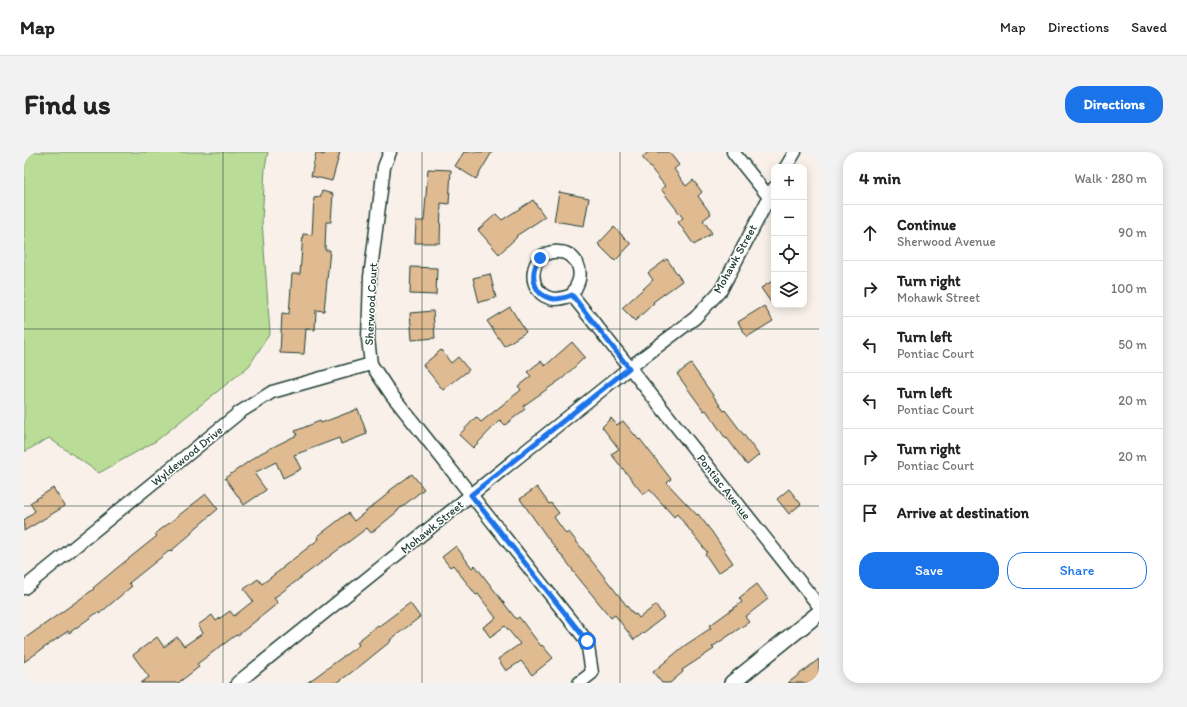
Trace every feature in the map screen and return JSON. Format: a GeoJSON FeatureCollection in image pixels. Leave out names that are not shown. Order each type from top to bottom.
{"type":"FeatureCollection","features":[{"type":"Feature","properties":{"kind":"street","name":"Sherwood Court"},"geometry":{"type":"LineString","coordinates":[[390,152],[384,167],[370,277],[368,340],[371,364],[391,394],[587,641],[592,673],[579,683]]}},
{"type":"Feature","properties":{"kind":"street"},"geometry":{"type":"LineString","coordinates":[[733,152],[771,191]]}},
{"type":"Feature","properties":{"kind":"street"},"geometry":{"type":"LineString","coordinates":[[788,164],[794,152]]}},
{"type":"Feature","properties":{"kind":"street","name":"Mohawk Street"},"geometry":{"type":"LineString","coordinates":[[237,683],[629,368],[695,318],[721,290],[771,194]]}},
{"type":"Feature","properties":{"kind":"street","name":"Pontiac Avenue"},"geometry":{"type":"LineString","coordinates":[[572,295],[819,606]]}},
{"type":"Feature","properties":{"kind":"street","name":"Wyldewood Drive"},"geometry":{"type":"LineString","coordinates":[[24,588],[240,412],[272,392],[371,364]]}},
{"type":"Feature","properties":{"kind":"street"},"geometry":{"type":"LineString","coordinates":[[732,683],[819,613]]}},
{"type":"Feature","properties":{"kind":"green space"},"geometry":{"type":"Polygon","coordinates":[[[24,152],[268,152],[265,168],[262,221],[270,333],[249,366],[156,441],[99,473],[49,438],[24,452],[24,152]]]}},
{"type":"Feature","properties":{"kind":"building"},"geometry":{"type":"Polygon","coordinates":[[[325,152],[340,152],[332,181],[311,176],[316,153],[324,155],[325,152]]]}},
{"type":"Feature","properties":{"kind":"building"},"geometry":{"type":"Polygon","coordinates":[[[464,152],[492,152],[476,179],[455,166],[464,152]]]}},
{"type":"Feature","properties":{"kind":"building"},"geometry":{"type":"Polygon","coordinates":[[[649,152],[669,152],[679,165],[674,169],[686,186],[693,180],[702,192],[698,196],[711,214],[703,220],[712,233],[694,245],[678,222],[683,218],[661,189],[665,186],[642,157],[649,152]]]}},
{"type":"Feature","properties":{"kind":"building"},"geometry":{"type":"Polygon","coordinates":[[[428,169],[451,170],[449,204],[441,203],[440,243],[415,243],[416,221],[424,221],[428,169]]]}},
{"type":"Feature","properties":{"kind":"building"},"geometry":{"type":"Polygon","coordinates":[[[322,191],[333,194],[331,222],[326,222],[325,250],[330,250],[324,311],[316,310],[315,330],[306,329],[304,354],[280,353],[282,313],[289,314],[292,274],[300,274],[303,234],[312,235],[314,198],[320,197],[322,191]]]}},
{"type":"Feature","properties":{"kind":"building"},"geometry":{"type":"Polygon","coordinates":[[[559,192],[589,198],[584,226],[554,221],[559,192]]]}},
{"type":"Feature","properties":{"kind":"building"},"geometry":{"type":"Polygon","coordinates":[[[533,200],[545,217],[516,236],[517,237],[499,254],[478,230],[496,214],[502,220],[533,200]]]}},
{"type":"Feature","properties":{"kind":"building"},"geometry":{"type":"Polygon","coordinates":[[[614,227],[631,244],[615,261],[598,244],[614,227]]]}},
{"type":"Feature","properties":{"kind":"building"},"geometry":{"type":"Polygon","coordinates":[[[667,259],[682,281],[653,302],[654,303],[635,321],[622,308],[653,280],[648,273],[667,259]]]}},
{"type":"Feature","properties":{"kind":"building"},"geometry":{"type":"Polygon","coordinates":[[[411,267],[437,268],[436,295],[410,294],[411,267]]]}},
{"type":"Feature","properties":{"kind":"building"},"geometry":{"type":"Polygon","coordinates":[[[490,274],[496,298],[479,302],[473,278],[490,274]]]}},
{"type":"Feature","properties":{"kind":"building"},"geometry":{"type":"Polygon","coordinates":[[[771,282],[771,303],[761,288],[771,282]]]}},
{"type":"Feature","properties":{"kind":"building"},"geometry":{"type":"Polygon","coordinates":[[[764,306],[773,321],[747,337],[738,322],[764,306]]]}},
{"type":"Feature","properties":{"kind":"building"},"geometry":{"type":"Polygon","coordinates":[[[510,307],[526,332],[504,346],[487,321],[510,307]]]}},
{"type":"Feature","properties":{"kind":"building"},"geometry":{"type":"Polygon","coordinates":[[[433,311],[435,338],[412,340],[410,313],[433,311]]]}},
{"type":"Feature","properties":{"kind":"building"},"geometry":{"type":"Polygon","coordinates":[[[572,342],[585,357],[563,378],[523,406],[525,409],[505,425],[500,420],[473,448],[459,435],[476,417],[481,422],[521,390],[518,386],[531,376],[527,372],[541,361],[545,366],[572,342]]]}},
{"type":"Feature","properties":{"kind":"building"},"geometry":{"type":"Polygon","coordinates":[[[441,350],[451,363],[458,357],[469,370],[443,390],[423,365],[441,350]]]}},
{"type":"Feature","properties":{"kind":"building"},"geometry":{"type":"Polygon","coordinates":[[[691,364],[724,411],[725,410],[759,455],[747,465],[677,374],[691,364]]]}},
{"type":"Feature","properties":{"kind":"building"},"geometry":{"type":"Polygon","coordinates":[[[358,409],[367,434],[341,444],[339,438],[294,455],[301,469],[283,478],[276,462],[254,473],[266,490],[244,505],[225,478],[261,453],[297,435],[295,431],[358,409]]]}},
{"type":"Feature","properties":{"kind":"building"},"geometry":{"type":"Polygon","coordinates":[[[611,418],[617,425],[623,421],[639,440],[640,439],[671,479],[667,483],[697,515],[698,514],[733,563],[718,573],[705,554],[707,552],[677,514],[674,517],[650,490],[643,494],[611,454],[619,449],[602,427],[611,418]]]}},
{"type":"Feature","properties":{"kind":"building"},"geometry":{"type":"Polygon","coordinates":[[[412,474],[424,489],[371,533],[367,528],[274,598],[278,603],[237,636],[236,635],[197,664],[199,667],[178,683],[141,683],[149,677],[133,655],[157,637],[164,647],[177,637],[184,646],[203,633],[198,625],[212,615],[216,621],[230,611],[234,616],[253,601],[244,589],[258,579],[262,584],[319,539],[318,536],[348,513],[354,521],[390,492],[389,491],[412,474]]]}},
{"type":"Feature","properties":{"kind":"building"},"geometry":{"type":"Polygon","coordinates":[[[537,487],[549,504],[551,503],[559,513],[554,517],[566,534],[569,532],[634,615],[636,614],[639,618],[656,605],[664,617],[634,640],[615,615],[611,618],[572,570],[520,499],[537,487]]]}},
{"type":"Feature","properties":{"kind":"building"},"geometry":{"type":"Polygon","coordinates":[[[53,488],[65,506],[24,531],[24,520],[35,511],[30,503],[53,488]]]}},
{"type":"Feature","properties":{"kind":"building"},"geometry":{"type":"Polygon","coordinates":[[[789,489],[801,504],[789,514],[777,499],[789,489]]]}},
{"type":"Feature","properties":{"kind":"building"},"geometry":{"type":"Polygon","coordinates":[[[206,494],[218,509],[191,532],[192,533],[170,552],[169,551],[129,583],[132,586],[99,614],[98,612],[69,633],[68,631],[24,662],[24,639],[94,589],[93,588],[157,536],[155,534],[206,494]]]}},
{"type":"Feature","properties":{"kind":"building"},"geometry":{"type":"Polygon","coordinates":[[[456,546],[472,568],[475,565],[516,619],[519,617],[541,646],[542,645],[553,658],[532,675],[521,661],[506,671],[498,659],[520,644],[505,626],[490,637],[483,627],[496,618],[453,565],[450,567],[442,557],[456,546]]]}},
{"type":"Feature","properties":{"kind":"building"},"geometry":{"type":"Polygon","coordinates":[[[757,584],[768,599],[745,617],[749,622],[712,647],[714,649],[682,670],[683,672],[670,683],[662,683],[653,672],[684,646],[711,628],[709,626],[742,602],[739,598],[757,584]]]}},
{"type":"Feature","properties":{"kind":"building"},"geometry":{"type":"Polygon","coordinates":[[[410,603],[420,617],[360,666],[337,683],[307,683],[359,645],[357,642],[378,625],[379,626],[410,603]]]}},
{"type":"Feature","properties":{"kind":"building"},"geometry":{"type":"Polygon","coordinates":[[[819,659],[819,683],[788,683],[819,659]]]}},
{"type":"Feature","properties":{"kind":"route"},"geometry":{"type":"LineString","coordinates":[[540,258],[533,272],[533,279],[536,286],[547,297],[554,299],[572,295],[629,368],[471,495],[587,641]]}}]}
